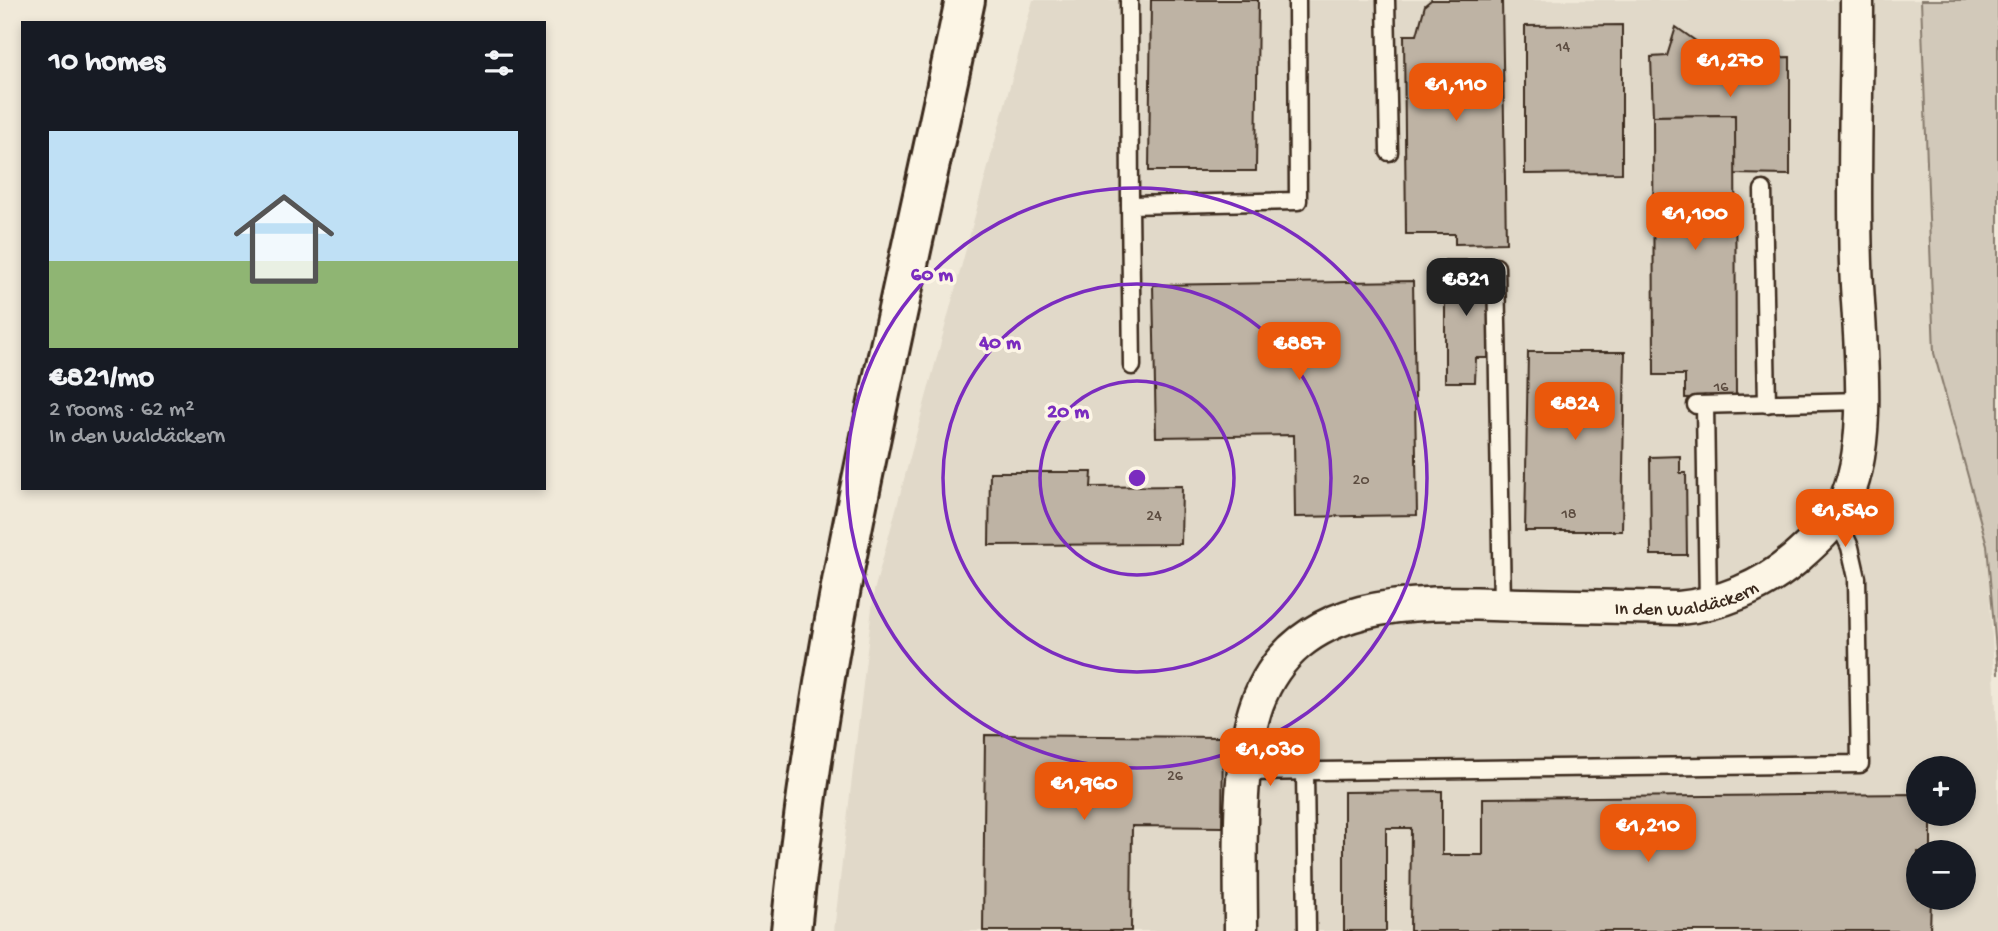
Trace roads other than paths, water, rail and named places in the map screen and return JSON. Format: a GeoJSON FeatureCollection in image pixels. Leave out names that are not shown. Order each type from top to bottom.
{"type":"FeatureCollection","features":[{"type":"Feature","properties":{"kind":"main road"},"geometry":{"type":"LineString","coordinates":[[791,931],[808,790],[839,590],[881,381],[965,0]]}},
{"type":"Feature","properties":{"kind":"street","name":"In den Waldäckern"},"geometry":{"type":"LineString","coordinates":[[1241,931],[1244,772],[1258,702],[1286,658],[1314,632],[1353,614],[1391,605],[1502,604],[1679,608],[1708,604],[1728,598],[1777,573],[1815,542],[1836,517],[1856,469],[1862,401],[1856,264],[1856,0]]}},
{"type":"Feature","properties":{"kind":"lane"},"geometry":{"type":"LineString","coordinates":[[1129,0],[1132,366]]}},
{"type":"Feature","properties":{"kind":"lane"},"geometry":{"type":"LineString","coordinates":[[1130,205],[1298,201],[1297,0]]}},
{"type":"Feature","properties":{"kind":"lane"},"geometry":{"type":"LineString","coordinates":[[1387,0],[1389,152]]}},
{"type":"Feature","properties":{"kind":"lane"},"geometry":{"type":"LineString","coordinates":[[1763,190],[1767,404]]}},
{"type":"Feature","properties":{"kind":"lane"},"geometry":{"type":"LineString","coordinates":[[1496,267],[1502,604]]}},
{"type":"Feature","properties":{"kind":"lane"},"geometry":{"type":"LineString","coordinates":[[1708,604],[1700,405],[1862,401]]}},
{"type":"Feature","properties":{"kind":"lane"},"geometry":{"type":"LineString","coordinates":[[1244,772],[1860,765],[1857,578],[1850,547],[1836,517]]}},
{"type":"Feature","properties":{"kind":"lane"},"geometry":{"type":"LineString","coordinates":[[1305,771],[1307,931]]}}]}
